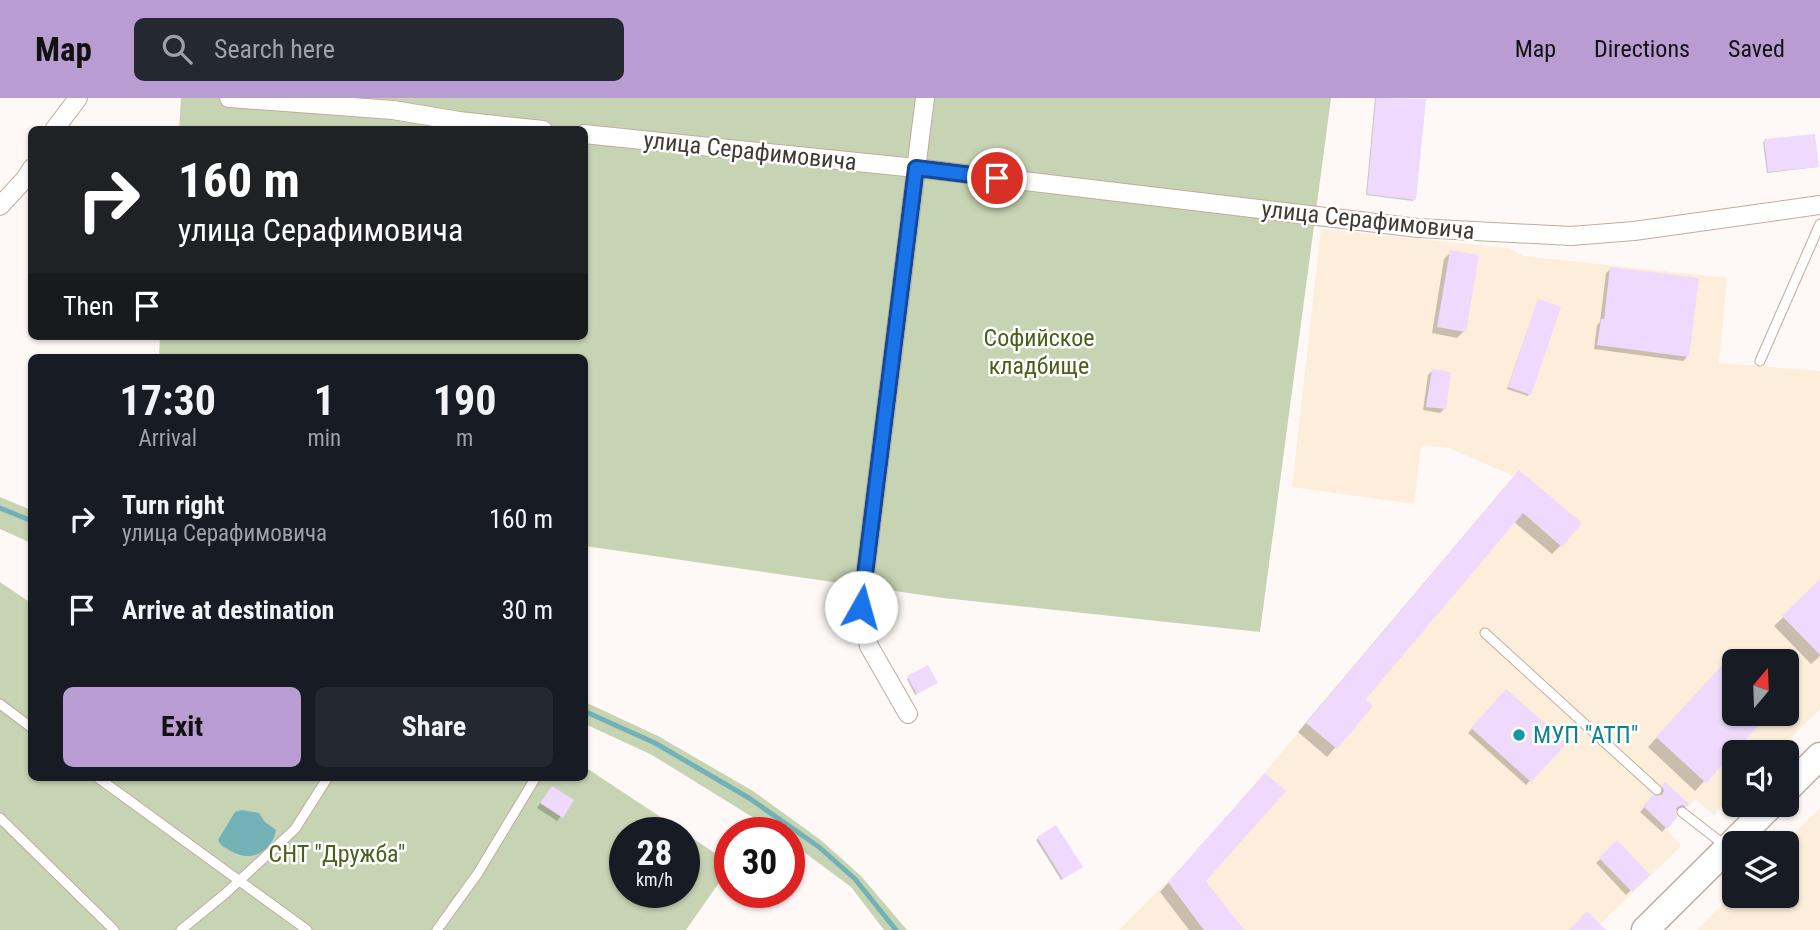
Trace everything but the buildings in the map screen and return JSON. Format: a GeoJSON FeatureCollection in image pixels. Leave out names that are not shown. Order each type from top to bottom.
{"type":"FeatureCollection","features":[{"type":"Feature","properties":{"kind":"main road"},"geometry":{"type":"LineString","coordinates":[[1799,777],[1820,756]]}},
{"type":"Feature","properties":{"kind":"main road"},"geometry":{"type":"LineString","coordinates":[[1745,831],[1759,817]]}},
{"type":"Feature","properties":{"kind":"main road"},"geometry":{"type":"LineString","coordinates":[[1645,930],[1722,854]]}},
{"type":"Feature","properties":{"kind":"street"},"geometry":{"type":"LineString","coordinates":[[57,126],[78,98]]}},
{"type":"Feature","properties":{"kind":"street"},"geometry":{"type":"LineString","coordinates":[[229,98],[393,110],[506,126]]}},
{"type":"Feature","properties":{"kind":"street"},"geometry":{"type":"LineString","coordinates":[[908,714],[869,646],[861,607],[925,98]]}},
{"type":"Feature","properties":{"kind":"street","name":"улица Серафимовича"},"geometry":{"type":"LineString","coordinates":[[588,134],[916,168],[1418,228],[1571,236],[1634,231],[1820,205]]}},
{"type":"Feature","properties":{"kind":"street"},"geometry":{"type":"LineString","coordinates":[[0,206],[28,174]]}},
{"type":"Feature","properties":{"kind":"lane"},"geometry":{"type":"LineString","coordinates":[[1760,361],[1820,224]]}},
{"type":"Feature","properties":{"kind":"lane"},"geometry":{"type":"LineString","coordinates":[[1485,633],[1657,790]]}},
{"type":"Feature","properties":{"kind":"lane"},"geometry":{"type":"LineString","coordinates":[[0,704],[28,725]]}},
{"type":"Feature","properties":{"kind":"lane"},"geometry":{"type":"LineString","coordinates":[[103,781],[307,930]]}},
{"type":"Feature","properties":{"kind":"lane"},"geometry":{"type":"LineString","coordinates":[[181,930],[295,829],[325,781]]}},
{"type":"Feature","properties":{"kind":"lane"},"geometry":{"type":"LineString","coordinates":[[437,930],[478,873],[534,781]]}},
{"type":"Feature","properties":{"kind":"lane"},"geometry":{"type":"LineString","coordinates":[[1682,812],[1722,843]]}},
{"type":"Feature","properties":{"kind":"lane"},"geometry":{"type":"LineString","coordinates":[[0,818],[114,930]]}},
{"type":"Feature","properties":{"kind":"shaded area"},"geometry":{"type":"Polygon","coordinates":[[[1321,229],[1508,248],[1523,256],[1727,278],[1719,363],[1820,371],[1820,709],[1788,740],[1722,740],[1722,807],[1714,815],[1695,799],[1667,829],[1681,846],[1594,930],[1119,930],[1223,822],[1514,476],[1449,448],[1421,445],[1414,504],[1292,487],[1321,229]]]}},
{"type":"Feature","properties":{"kind":"shaded area"},"geometry":{"type":"Polygon","coordinates":[[[1820,808],[1820,930],[1697,930],[1722,905],[1722,908],[1799,908],[1799,831],[1796,831],[1820,808]]]}},
{"type":"Feature","properties":{"kind":"green space","name":"Софийское кладбище"},"geometry":{"type":"Polygon","coordinates":[[[181,98],[1331,98],[1260,632],[943,598],[588,546],[588,354],[159,354],[160,340],[588,340],[588,126],[179,126],[181,98]]]}},
{"type":"Feature","properties":{"kind":"green space"},"geometry":{"type":"Polygon","coordinates":[[[0,497],[28,509],[28,542],[0,529],[0,497]]]}},
{"type":"Feature","properties":{"kind":"green space","name":"СНТ \"Дружба\""},"geometry":{"type":"Polygon","coordinates":[[[0,582],[28,601],[28,781],[588,781],[588,769],[661,817],[609,817],[609,908],[700,908],[700,843],[714,852],[714,890],[686,930],[0,930],[0,582]]]}},
{"type":"Feature","properties":{"kind":"green space"},"geometry":{"type":"Polygon","coordinates":[[[588,703],[658,736],[753,791],[789,817],[752,817],[652,755],[588,725],[588,703]]]}},
{"type":"Feature","properties":{"kind":"green space"},"geometry":{"type":"Polygon","coordinates":[[[805,829],[861,876],[907,930],[884,930],[851,887],[805,853],[805,829]]]}},
{"type":"Feature","properties":{"kind":"water"},"geometry":{"type":"Polygon","coordinates":[[[242,810],[259,813],[265,822],[276,830],[270,844],[260,853],[246,856],[239,854],[223,847],[218,840],[235,812],[242,810]]]}},
{"type":"Feature","properties":{"kind":"waterway"},"geometry":{"type":"LineString","coordinates":[[0,508],[28,519]]}},
{"type":"Feature","properties":{"kind":"waterway"},"geometry":{"type":"LineString","coordinates":[[588,713],[655,743],[749,798],[819,847],[855,879],[896,930]]}},
{"type":"Feature","properties":{"kind":"place","name":"МУП \"АТП\""},"geometry":{"type":"Point","coordinates":[1519,735]}},
{"type":"Feature","properties":{"kind":"route"},"geometry":{"type":"LineString","coordinates":[[861,607],[916,168],[997,178]]}}]}
